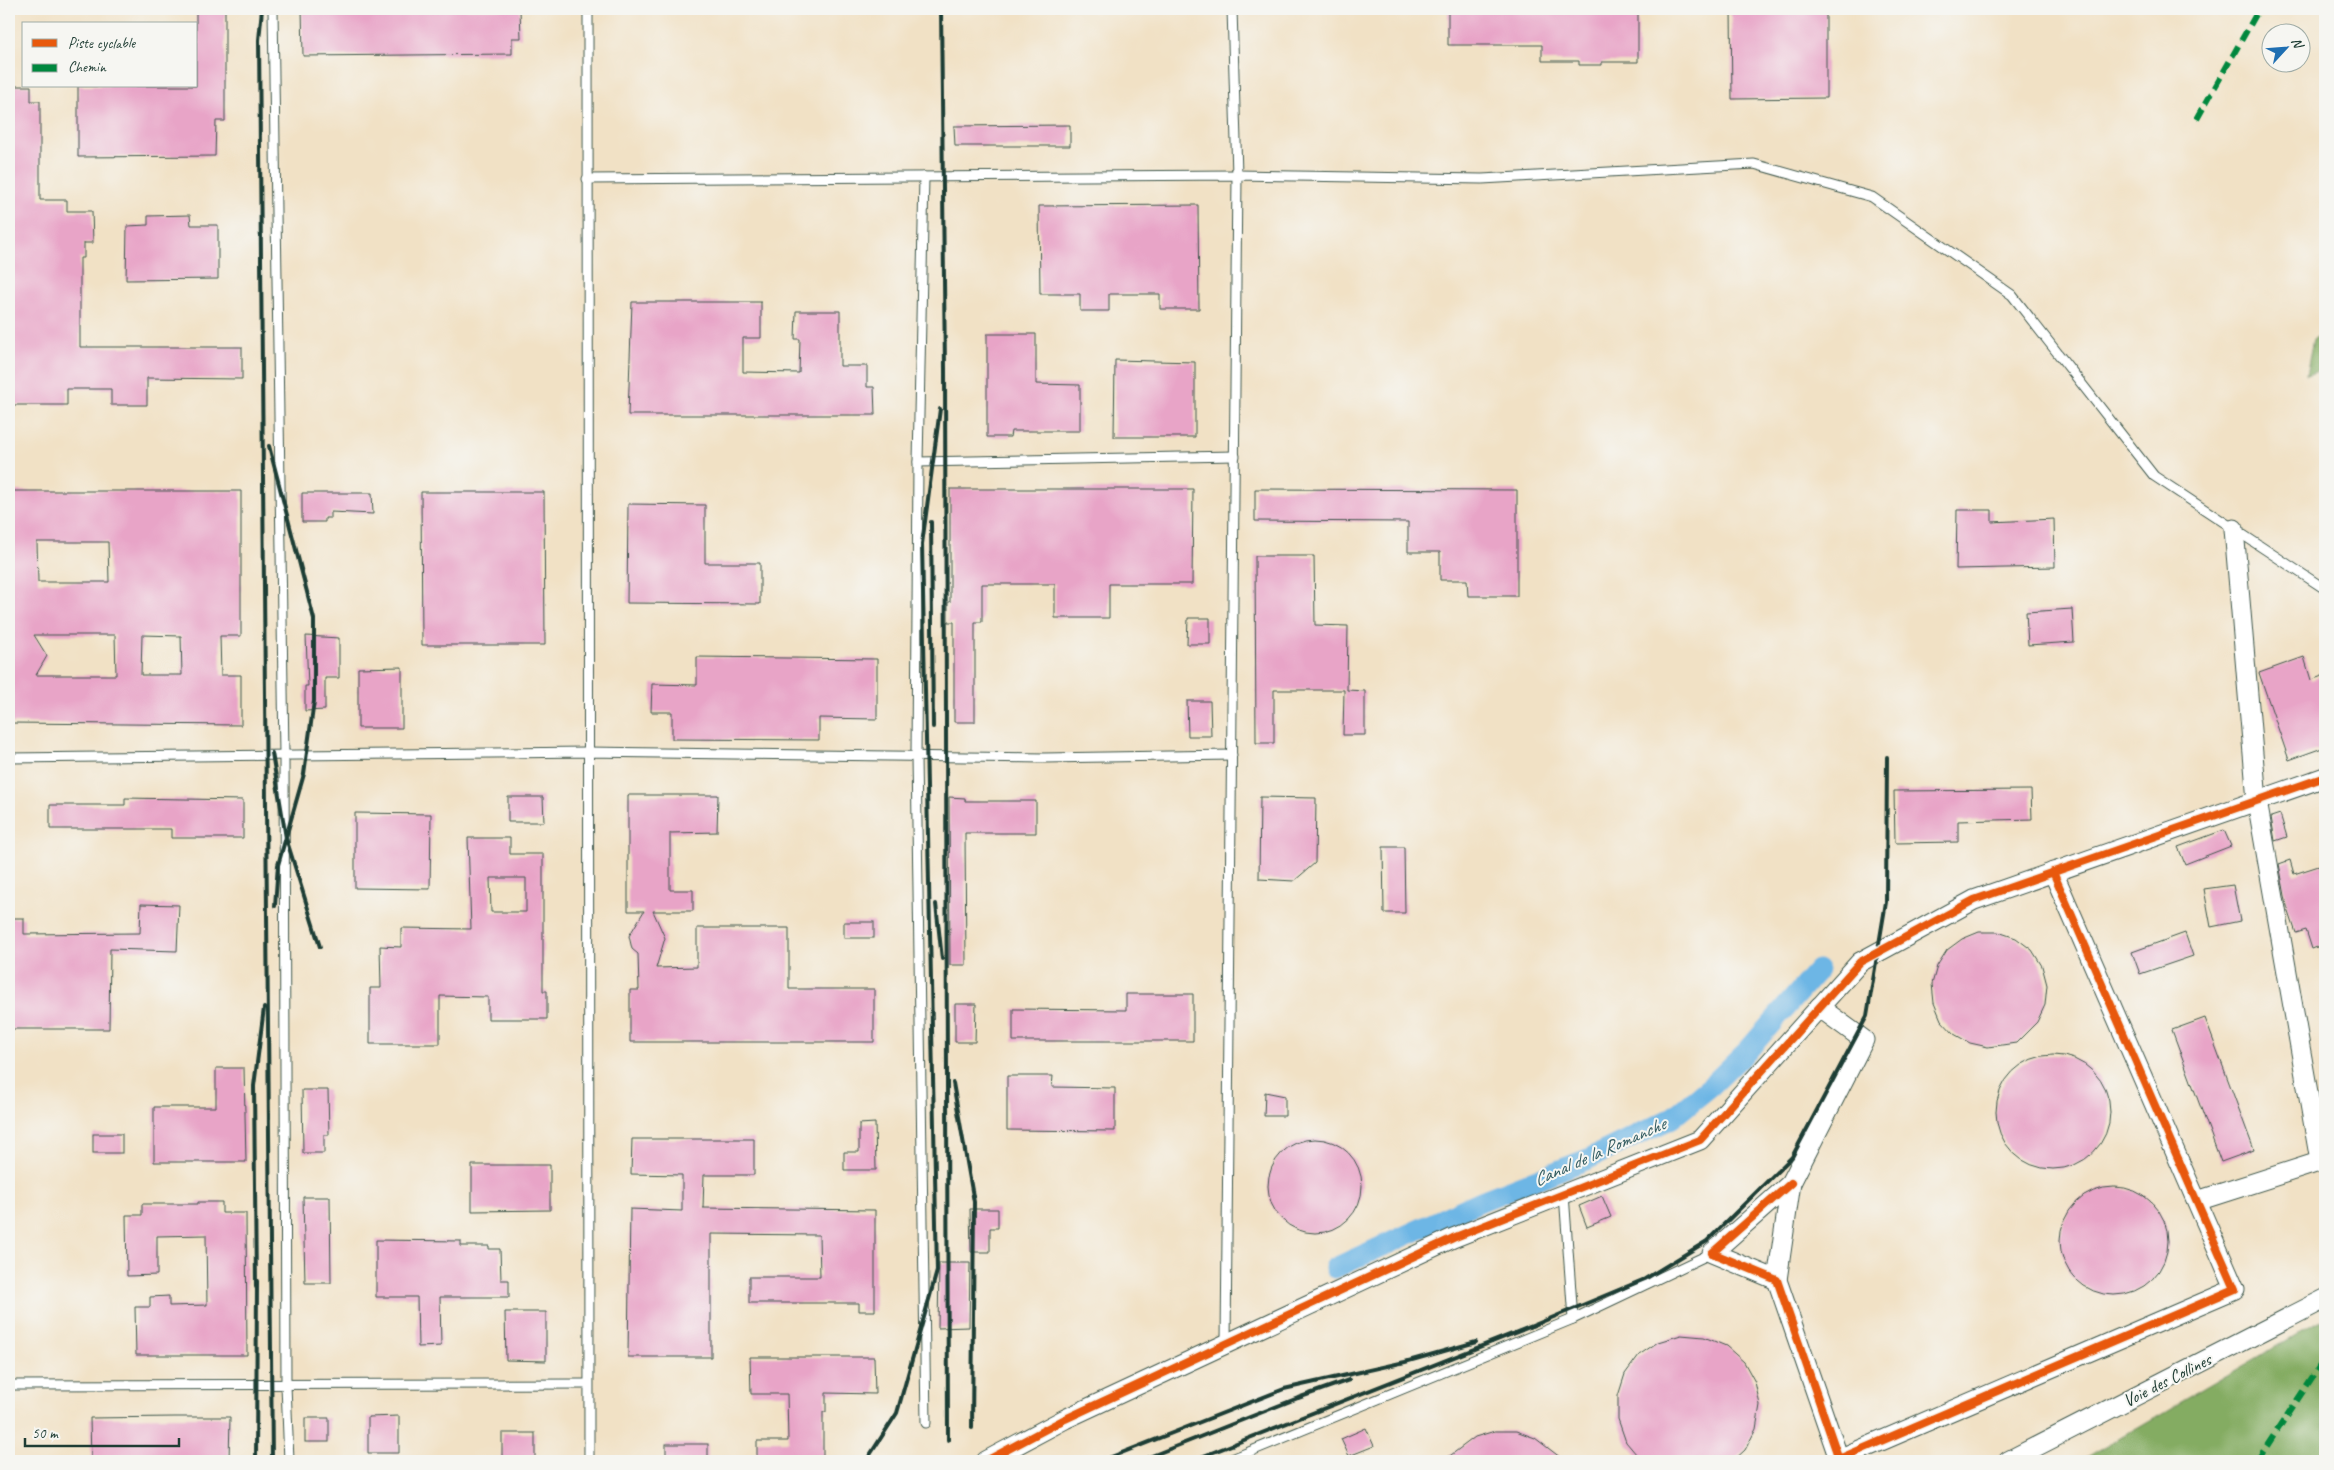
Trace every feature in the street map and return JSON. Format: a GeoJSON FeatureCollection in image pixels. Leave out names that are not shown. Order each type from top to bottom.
{"type":"FeatureCollection","features":[{"type":"Feature","properties":{"kind":"street"},"geometry":{"type":"LineString","coordinates":[[2196,1201],[2323,1161],[2257,801],[2234,529]]}},
{"type":"Feature","properties":{"kind":"street"},"geometry":{"type":"LineString","coordinates":[[986,1461],[1065,1419],[1454,1238],[1700,1140],[1860,962],[1974,900],[2325,777]]}},
{"type":"Feature","properties":{"kind":"street"},"geometry":{"type":"LineString","coordinates":[[1819,1007],[1864,1040],[1791,1184],[1777,1280],[1839,1459],[2235,1289],[2053,872]]}},
{"type":"Feature","properties":{"kind":"street"},"geometry":{"type":"LineString","coordinates":[[1777,1280],[1712,1254],[1791,1184]]}},
{"type":"Feature","properties":{"kind":"street","name":"Voie des Collines"},"geometry":{"type":"LineString","coordinates":[[2008,1461],[2325,1299]]}},
{"type":"Feature","properties":{"kind":"lane"},"geometry":{"type":"LineString","coordinates":[[272,9],[284,755],[286,1385],[289,1461]]}},
{"type":"Feature","properties":{"kind":"lane"},"geometry":{"type":"LineString","coordinates":[[588,9],[587,752],[589,1461]]}},
{"type":"Feature","properties":{"kind":"lane"},"geometry":{"type":"LineString","coordinates":[[1226,1344],[1237,175],[1232,9]]}},
{"type":"Feature","properties":{"kind":"lane"},"geometry":{"type":"LineString","coordinates":[[587,179],[1237,175],[1482,179],[1754,164],[1872,197],[2012,295],[2154,476],[2325,589]]}},
{"type":"Feature","properties":{"kind":"lane"},"geometry":{"type":"LineString","coordinates":[[924,177],[918,462],[916,757],[926,1423]]}},
{"type":"Feature","properties":{"kind":"lane"},"geometry":{"type":"LineString","coordinates":[[918,462],[1235,456]]}},
{"type":"Feature","properties":{"kind":"lane"},"geometry":{"type":"LineString","coordinates":[[9,758],[587,752],[1044,758],[1232,755]]}},
{"type":"Feature","properties":{"kind":"lane"},"geometry":{"type":"LineString","coordinates":[[1564,1194],[1573,1319]]}},
{"type":"Feature","properties":{"kind":"lane"},"geometry":{"type":"LineString","coordinates":[[1227,1461],[1573,1319],[1712,1254]]}},
{"type":"Feature","properties":{"kind":"lane"},"geometry":{"type":"LineString","coordinates":[[9,1386],[588,1384]]}},
{"type":"Feature","properties":{"kind":"green space"},"geometry":{"type":"Polygon","coordinates":[[[2325,329],[2325,369],[2306,375],[2313,340],[2325,329]]]}},
{"type":"Feature","properties":{"kind":"green space"},"geometry":{"type":"Polygon","coordinates":[[[2325,1318],[2325,1461],[2080,1461],[2325,1318]]]}},
{"type":"Feature","properties":{"kind":"building"},"geometry":{"type":"Polygon","coordinates":[[[196,9],[225,9],[225,121],[216,121],[215,156],[78,157],[78,88],[198,88],[198,22],[196,22],[196,9]]]}},
{"type":"Feature","properties":{"kind":"building"},"geometry":{"type":"Polygon","coordinates":[[[302,9],[520,9],[521,38],[512,38],[512,54],[303,56],[302,9]]]}},
{"type":"Feature","properties":{"kind":"building"},"geometry":{"type":"Polygon","coordinates":[[[1448,9],[1638,9],[1638,62],[1602,62],[1602,65],[1579,65],[1579,61],[1542,61],[1542,45],[1448,45],[1448,9]]]}},
{"type":"Feature","properties":{"kind":"building"},"geometry":{"type":"Polygon","coordinates":[[[1731,9],[1826,9],[1826,98],[1732,99],[1731,9]]]}},
{"type":"Feature","properties":{"kind":"building"},"geometry":{"type":"Polygon","coordinates":[[[9,86],[22,86],[22,88],[31,88],[31,101],[40,101],[40,200],[67,200],[67,211],[92,211],[93,243],[84,243],[84,258],[80,258],[80,347],[242,347],[242,379],[147,378],[147,405],[111,405],[111,389],[67,389],[67,405],[9,405],[9,86]]]}},
{"type":"Feature","properties":{"kind":"building"},"geometry":{"type":"Polygon","coordinates":[[[1070,125],[1070,146],[955,146],[954,126],[1070,125]]]}},
{"type":"Feature","properties":{"kind":"building"},"geometry":{"type":"Polygon","coordinates":[[[1198,205],[1199,309],[1160,309],[1160,294],[1109,294],[1109,311],[1080,311],[1080,294],[1040,294],[1039,206],[1198,205]]]}},
{"type":"Feature","properties":{"kind":"building"},"geometry":{"type":"Polygon","coordinates":[[[190,215],[191,225],[218,225],[218,279],[126,280],[127,226],[148,225],[148,216],[190,215]]]}},
{"type":"Feature","properties":{"kind":"building"},"geometry":{"type":"Polygon","coordinates":[[[632,302],[761,302],[761,338],[743,338],[743,372],[799,373],[800,339],[795,339],[796,311],[840,311],[840,366],[867,366],[867,387],[874,387],[875,415],[628,415],[632,302]]]}},
{"type":"Feature","properties":{"kind":"building"},"geometry":{"type":"Polygon","coordinates":[[[987,334],[1036,334],[1036,384],[1080,385],[1080,431],[1011,431],[1010,437],[987,437],[987,334]]]}},
{"type":"Feature","properties":{"kind":"building"},"geometry":{"type":"Polygon","coordinates":[[[1115,360],[1195,362],[1195,437],[1114,437],[1115,360]]]}},
{"type":"Feature","properties":{"kind":"building"},"geometry":{"type":"Polygon","coordinates":[[[950,489],[1193,489],[1192,584],[1109,584],[1109,618],[1055,618],[1055,584],[982,584],[982,622],[975,622],[975,722],[954,722],[954,622],[948,622],[948,602],[950,602],[950,489]]]}},
{"type":"Feature","properties":{"kind":"building"},"geometry":{"type":"Polygon","coordinates":[[[1255,489],[1517,490],[1517,596],[1468,596],[1467,580],[1440,580],[1440,552],[1408,552],[1408,522],[1255,521],[1255,489]]]}},
{"type":"Feature","properties":{"kind":"building"},"geometry":{"type":"Polygon","coordinates":[[[9,491],[241,491],[241,636],[220,636],[221,675],[241,675],[241,725],[9,723],[9,491]],[[37,542],[38,582],[109,582],[108,542],[37,542]],[[34,635],[47,656],[36,675],[116,675],[115,635],[34,635]],[[142,635],[141,675],[182,675],[181,636],[142,635]]]}},
{"type":"Feature","properties":{"kind":"building"},"geometry":{"type":"Polygon","coordinates":[[[421,492],[544,492],[545,645],[422,645],[421,492]]]}},
{"type":"Feature","properties":{"kind":"building"},"geometry":{"type":"Polygon","coordinates":[[[302,493],[372,493],[373,514],[331,512],[331,518],[325,518],[325,522],[302,522],[302,493]]]}},
{"type":"Feature","properties":{"kind":"building"},"geometry":{"type":"Polygon","coordinates":[[[628,504],[705,505],[705,563],[760,563],[760,604],[627,603],[628,504]]]}},
{"type":"Feature","properties":{"kind":"building"},"geometry":{"type":"Polygon","coordinates":[[[1957,510],[1992,510],[1992,522],[2054,519],[2055,567],[1956,569],[1957,510]]]}},
{"type":"Feature","properties":{"kind":"building"},"geometry":{"type":"Polygon","coordinates":[[[1255,556],[1314,556],[1315,625],[1348,626],[1347,690],[1365,691],[1365,735],[1343,735],[1344,690],[1274,690],[1274,743],[1256,743],[1255,556]]]}},
{"type":"Feature","properties":{"kind":"building"},"geometry":{"type":"Polygon","coordinates":[[[2072,609],[2074,642],[2028,645],[2026,612],[2072,609]]]}},
{"type":"Feature","properties":{"kind":"building"},"geometry":{"type":"Polygon","coordinates":[[[1188,618],[1210,618],[1210,644],[1187,644],[1188,618]]]}},
{"type":"Feature","properties":{"kind":"building"},"geometry":{"type":"Polygon","coordinates":[[[306,636],[339,638],[339,678],[325,678],[325,710],[305,711],[305,686],[308,686],[306,636]]]}},
{"type":"Feature","properties":{"kind":"building"},"geometry":{"type":"Polygon","coordinates":[[[697,657],[877,659],[877,719],[819,718],[819,740],[672,739],[672,712],[651,712],[652,684],[697,685],[697,657]]]}},
{"type":"Feature","properties":{"kind":"building"},"geometry":{"type":"Polygon","coordinates":[[[2304,657],[2311,680],[2325,675],[2325,747],[2289,760],[2259,673],[2304,657]]]}},
{"type":"Feature","properties":{"kind":"building"},"geometry":{"type":"Polygon","coordinates":[[[402,667],[402,728],[358,728],[358,668],[402,667]]]}},
{"type":"Feature","properties":{"kind":"building"},"geometry":{"type":"Polygon","coordinates":[[[1187,701],[1210,701],[1211,736],[1188,736],[1187,701]]]}},
{"type":"Feature","properties":{"kind":"building"},"geometry":{"type":"Polygon","coordinates":[[[2031,790],[2032,819],[1958,821],[1958,842],[1895,843],[1894,791],[2031,790]]]}},
{"type":"Feature","properties":{"kind":"building"},"geometry":{"type":"Polygon","coordinates":[[[628,795],[718,795],[717,832],[670,833],[670,890],[693,890],[693,911],[653,911],[665,938],[656,968],[697,967],[697,928],[789,928],[789,989],[874,989],[874,1042],[630,1042],[630,990],[639,990],[638,954],[632,949],[629,936],[644,911],[628,911],[628,795]]]}},
{"type":"Feature","properties":{"kind":"building"},"geometry":{"type":"Polygon","coordinates":[[[508,797],[543,797],[544,822],[508,822],[508,797]]]}},
{"type":"Feature","properties":{"kind":"building"},"geometry":{"type":"Polygon","coordinates":[[[949,797],[965,798],[965,801],[1036,801],[1036,833],[965,833],[966,965],[950,965],[949,797]]]}},
{"type":"Feature","properties":{"kind":"building"},"geometry":{"type":"Polygon","coordinates":[[[1260,797],[1316,798],[1315,863],[1294,881],[1259,879],[1260,797]]]}},
{"type":"Feature","properties":{"kind":"building"},"geometry":{"type":"Polygon","coordinates":[[[125,798],[243,800],[243,838],[171,838],[171,829],[50,829],[50,805],[125,805],[125,798]]]}},
{"type":"Feature","properties":{"kind":"building"},"geometry":{"type":"Polygon","coordinates":[[[355,813],[431,814],[430,889],[355,888],[355,813]]]}},
{"type":"Feature","properties":{"kind":"building"},"geometry":{"type":"Polygon","coordinates":[[[2280,814],[2287,837],[2275,841],[2271,817],[2280,814]]]}},
{"type":"Feature","properties":{"kind":"building"},"geometry":{"type":"Polygon","coordinates":[[[2224,830],[2231,846],[2185,864],[2178,847],[2224,830]]]}},
{"type":"Feature","properties":{"kind":"building"},"geometry":{"type":"Polygon","coordinates":[[[468,838],[510,838],[510,854],[543,854],[543,991],[547,991],[547,1019],[488,1019],[488,997],[440,996],[440,1044],[370,1044],[370,988],[381,988],[380,946],[401,947],[401,928],[471,929],[468,838]],[[490,878],[491,912],[526,912],[526,878],[490,878]]]}},
{"type":"Feature","properties":{"kind":"building"},"geometry":{"type":"Polygon","coordinates":[[[1383,847],[1404,847],[1405,913],[1384,913],[1383,847]]]}},
{"type":"Feature","properties":{"kind":"building"},"geometry":{"type":"Polygon","coordinates":[[[2290,860],[2294,874],[2325,864],[2325,944],[2312,949],[2306,930],[2296,933],[2287,906],[2279,864],[2290,860]]]}},
{"type":"Feature","properties":{"kind":"building"},"geometry":{"type":"Polygon","coordinates":[[[2233,885],[2240,921],[2211,927],[2204,889],[2233,885]]]}},
{"type":"Feature","properties":{"kind":"building"},"geometry":{"type":"Polygon","coordinates":[[[141,904],[179,905],[177,951],[110,949],[109,1029],[9,1029],[9,918],[24,918],[24,934],[140,933],[141,904]]]}},
{"type":"Feature","properties":{"kind":"building"},"geometry":{"type":"Polygon","coordinates":[[[844,922],[874,922],[874,938],[844,938],[844,922]]]}},
{"type":"Feature","properties":{"kind":"building"},"geometry":{"type":"Polygon","coordinates":[[[1979,932],[1998,932],[2016,938],[2032,950],[2042,966],[2047,985],[2045,1005],[2037,1022],[2016,1043],[1988,1047],[1970,1043],[1954,1034],[1941,1020],[1934,1003],[1932,984],[1937,966],[1947,950],[1962,939],[1979,932]]]}},
{"type":"Feature","properties":{"kind":"building"},"geometry":{"type":"Polygon","coordinates":[[[2185,933],[2193,956],[2140,974],[2132,952],[2185,933]]]}},
{"type":"Feature","properties":{"kind":"building"},"geometry":{"type":"Polygon","coordinates":[[[1126,994],[1193,994],[1193,1041],[1013,1041],[1013,1009],[1126,1010],[1126,994]]]}},
{"type":"Feature","properties":{"kind":"building"},"geometry":{"type":"Polygon","coordinates":[[[955,1004],[976,1004],[975,1042],[955,1042],[955,1004]]]}},
{"type":"Feature","properties":{"kind":"building"},"geometry":{"type":"Polygon","coordinates":[[[2205,1018],[2254,1150],[2221,1162],[2172,1030],[2205,1018]]]}},
{"type":"Feature","properties":{"kind":"building"},"geometry":{"type":"Polygon","coordinates":[[[2053,1055],[2075,1060],[2093,1072],[2105,1090],[2110,1112],[2105,1134],[2093,1152],[2075,1164],[2053,1169],[2031,1164],[2013,1152],[2001,1134],[1996,1112],[2001,1090],[2013,1072],[2031,1060],[2053,1055]]]}},
{"type":"Feature","properties":{"kind":"building"},"geometry":{"type":"Polygon","coordinates":[[[216,1068],[244,1068],[246,1162],[154,1162],[154,1107],[216,1107],[216,1068]]]}},
{"type":"Feature","properties":{"kind":"building"},"geometry":{"type":"Polygon","coordinates":[[[1007,1076],[1053,1076],[1052,1087],[1115,1088],[1115,1131],[1007,1130],[1007,1076]]]}},
{"type":"Feature","properties":{"kind":"building"},"geometry":{"type":"Polygon","coordinates":[[[302,1090],[328,1090],[329,1135],[324,1135],[324,1153],[303,1153],[302,1090]]]}},
{"type":"Feature","properties":{"kind":"building"},"geometry":{"type":"Polygon","coordinates":[[[1265,1092],[1285,1096],[1285,1116],[1264,1116],[1265,1092]]]}},
{"type":"Feature","properties":{"kind":"building"},"geometry":{"type":"Polygon","coordinates":[[[875,1123],[876,1170],[844,1170],[844,1152],[859,1152],[859,1124],[875,1123]]]}},
{"type":"Feature","properties":{"kind":"building"},"geometry":{"type":"Polygon","coordinates":[[[93,1134],[122,1134],[122,1153],[93,1153],[93,1134]]]}},
{"type":"Feature","properties":{"kind":"building"},"geometry":{"type":"Polygon","coordinates":[[[632,1139],[754,1139],[754,1175],[704,1175],[703,1208],[875,1210],[875,1311],[859,1311],[859,1303],[749,1303],[749,1277],[820,1277],[819,1235],[711,1234],[711,1357],[628,1357],[630,1209],[682,1211],[682,1175],[631,1174],[632,1139]]]}},
{"type":"Feature","properties":{"kind":"building"},"geometry":{"type":"Polygon","coordinates":[[[1315,1139],[1333,1143],[1348,1153],[1358,1168],[1362,1186],[1358,1204],[1348,1219],[1333,1229],[1315,1233],[1297,1229],[1282,1219],[1272,1204],[1268,1186],[1272,1168],[1282,1153],[1297,1143],[1315,1139]]]}},
{"type":"Feature","properties":{"kind":"building"},"geometry":{"type":"Polygon","coordinates":[[[472,1165],[550,1165],[550,1210],[472,1211],[472,1165]]]}},
{"type":"Feature","properties":{"kind":"building"},"geometry":{"type":"Polygon","coordinates":[[[2114,1187],[2135,1191],[2152,1203],[2164,1220],[2168,1241],[2164,1262],[2152,1279],[2135,1291],[2114,1295],[2093,1291],[2076,1279],[2064,1262],[2060,1241],[2064,1220],[2076,1203],[2093,1191],[2114,1187]]]}},
{"type":"Feature","properties":{"kind":"building"},"geometry":{"type":"Polygon","coordinates":[[[1602,1196],[1611,1217],[1587,1227],[1579,1206],[1602,1196]]]}},
{"type":"Feature","properties":{"kind":"building"},"geometry":{"type":"Polygon","coordinates":[[[303,1197],[330,1197],[331,1283],[305,1283],[303,1197]]]}},
{"type":"Feature","properties":{"kind":"building"},"geometry":{"type":"Polygon","coordinates":[[[198,1202],[222,1202],[222,1213],[246,1213],[247,1355],[136,1355],[135,1307],[150,1307],[150,1297],[169,1296],[169,1306],[207,1305],[206,1235],[157,1236],[157,1275],[127,1276],[126,1215],[142,1215],[142,1204],[198,1204],[198,1202]]]}},
{"type":"Feature","properties":{"kind":"building"},"geometry":{"type":"Polygon","coordinates":[[[970,1209],[998,1209],[998,1228],[990,1228],[990,1252],[971,1252],[970,1209]]]}},
{"type":"Feature","properties":{"kind":"building"},"geometry":{"type":"Polygon","coordinates":[[[376,1240],[461,1241],[461,1246],[489,1246],[489,1249],[500,1249],[501,1280],[509,1280],[509,1297],[440,1297],[441,1346],[418,1347],[417,1297],[376,1297],[376,1240]]]}},
{"type":"Feature","properties":{"kind":"building"},"geometry":{"type":"Polygon","coordinates":[[[939,1263],[970,1263],[969,1327],[938,1328],[939,1263]]]}},
{"type":"Feature","properties":{"kind":"building"},"geometry":{"type":"Polygon","coordinates":[[[505,1312],[546,1312],[546,1361],[506,1360],[505,1312]]]}},
{"type":"Feature","properties":{"kind":"building"},"geometry":{"type":"Polygon","coordinates":[[[1681,1335],[1704,1337],[1726,1346],[1744,1362],[1755,1382],[1760,1405],[1756,1429],[1745,1450],[1733,1461],[1642,1461],[1626,1442],[1618,1419],[1618,1396],[1625,1374],[1639,1355],[1658,1342],[1681,1335]]]}},
{"type":"Feature","properties":{"kind":"building"},"geometry":{"type":"Polygon","coordinates":[[[750,1357],[874,1357],[875,1394],[826,1393],[826,1412],[823,1412],[823,1461],[757,1461],[757,1441],[788,1441],[787,1394],[751,1394],[750,1357]]]}},
{"type":"Feature","properties":{"kind":"building"},"geometry":{"type":"Polygon","coordinates":[[[399,1416],[399,1453],[368,1453],[368,1417],[399,1416]]]}},
{"type":"Feature","properties":{"kind":"building"},"geometry":{"type":"Polygon","coordinates":[[[230,1417],[229,1461],[91,1461],[90,1418],[230,1417]]]}},
{"type":"Feature","properties":{"kind":"building"},"geometry":{"type":"Polygon","coordinates":[[[305,1418],[329,1418],[329,1442],[305,1442],[305,1418]]]}},
{"type":"Feature","properties":{"kind":"building"},"geometry":{"type":"Polygon","coordinates":[[[1366,1428],[1374,1446],[1349,1456],[1341,1439],[1366,1428]]]}},
{"type":"Feature","properties":{"kind":"building"},"geometry":{"type":"Polygon","coordinates":[[[1495,1431],[1516,1431],[1535,1438],[1565,1461],[1443,1461],[1475,1437],[1495,1431]]]}},
{"type":"Feature","properties":{"kind":"building"},"geometry":{"type":"Polygon","coordinates":[[[502,1433],[535,1433],[535,1461],[502,1461],[502,1433]]]}},
{"type":"Feature","properties":{"kind":"building"},"geometry":{"type":"Polygon","coordinates":[[[666,1444],[708,1444],[708,1461],[666,1461],[666,1444]]]}},
{"type":"Feature","properties":{"kind":"waterway","name":"Canal de la Romanche"},"geometry":{"type":"LineString","coordinates":[[1335,1268],[1481,1201],[1588,1159],[1672,1118],[1711,1086],[1749,1049],[1818,970]]}},
{"type":"Feature","properties":{"kind":"railway"},"geometry":{"type":"LineString","coordinates":[[262,9],[259,40],[272,1461]]}},
{"type":"Feature","properties":{"kind":"railway"},"geometry":{"type":"LineString","coordinates":[[941,9],[945,369],[948,1440]]}},
{"type":"Feature","properties":{"kind":"railway"},"geometry":{"type":"LineString","coordinates":[[866,1461],[897,1413],[937,1271],[922,544],[940,409]]}},
{"type":"Feature","properties":{"kind":"railway"},"geometry":{"type":"LineString","coordinates":[[269,446],[314,619],[314,701],[304,774],[278,865],[275,906]]}},
{"type":"Feature","properties":{"kind":"railway"},"geometry":{"type":"LineString","coordinates":[[931,522],[933,727]]}},
{"type":"Feature","properties":{"kind":"railway"},"geometry":{"type":"LineString","coordinates":[[272,753],[286,838],[320,947]]}},
{"type":"Feature","properties":{"kind":"railway"},"geometry":{"type":"LineString","coordinates":[[1191,1461],[1532,1326],[1645,1279],[1707,1241],[1792,1157],[1867,1016],[1886,902],[1887,757]]}},
{"type":"Feature","properties":{"kind":"railway"},"geometry":{"type":"LineString","coordinates":[[936,904],[942,959]]}},
{"type":"Feature","properties":{"kind":"railway"},"geometry":{"type":"LineString","coordinates":[[256,1287],[254,1086],[264,1008]]}},
{"type":"Feature","properties":{"kind":"railway"},"geometry":{"type":"LineString","coordinates":[[953,1083],[974,1202],[972,1428]]}},
{"type":"Feature","properties":{"kind":"railway"},"geometry":{"type":"LineString","coordinates":[[256,1461],[257,1281]]}},
{"type":"Feature","properties":{"kind":"railway"},"geometry":{"type":"LineString","coordinates":[[1101,1461],[1284,1389],[1405,1362],[1476,1342]]}},
{"type":"Feature","properties":{"kind":"railway"},"geometry":{"type":"LineString","coordinates":[[1139,1461],[1298,1398],[1349,1380]]}},
{"type":"Feature","properties":{"kind":"marked path"},"geometry":{"type":"LineString","coordinates":[[2197,119],[2259,9]]}},
{"type":"Feature","properties":{"kind":"marked path"},"geometry":{"type":"LineString","coordinates":[[2257,1461],[2325,1358]]}},
{"type":"Feature","properties":{"kind":"cycle path"},"geometry":{"type":"LineString","coordinates":[[986,1461],[1065,1419],[1453,1238],[1700,1140],[1860,962],[1974,900],[2325,777]]}},
{"type":"Feature","properties":{"kind":"cycle path"},"geometry":{"type":"LineString","coordinates":[[1791,1183],[1712,1253],[1777,1280],[1839,1459],[2235,1289],[2053,872]]}}]}
